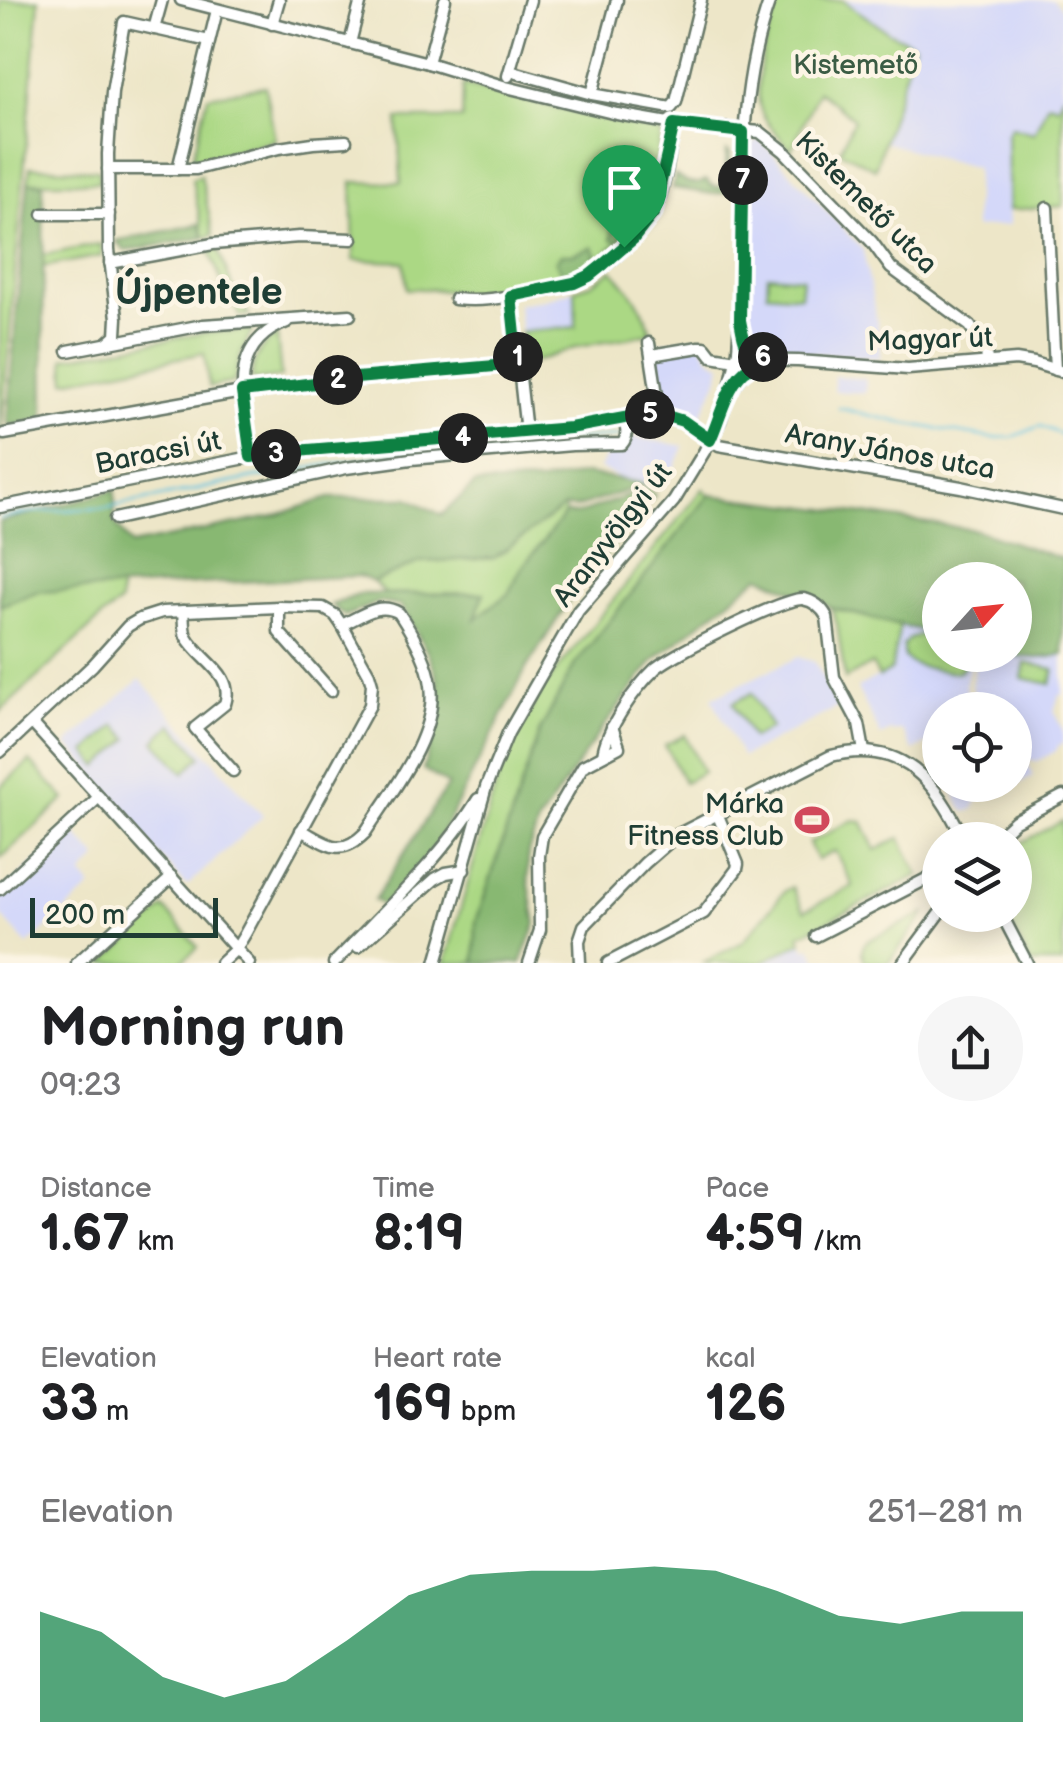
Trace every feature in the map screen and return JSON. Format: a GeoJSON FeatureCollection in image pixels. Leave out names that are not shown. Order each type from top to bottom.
{"type":"FeatureCollection","features":[{"type":"Feature","properties":{"kind":"street"},"geometry":{"type":"LineString","coordinates":[[154,28],[162,0]]}},
{"type":"Feature","properties":{"kind":"street","name":"Kistemető utca"},"geometry":{"type":"LineString","coordinates":[[182,0],[617,114],[760,132],[780,147],[872,242],[891,268],[970,326],[986,351],[987,361]]}},
{"type":"Feature","properties":{"kind":"street"},"geometry":{"type":"LineString","coordinates":[[272,24],[279,0]]}},
{"type":"Feature","properties":{"kind":"street"},"geometry":{"type":"LineString","coordinates":[[350,43],[362,0]]}},
{"type":"Feature","properties":{"kind":"street"},"geometry":{"type":"LineString","coordinates":[[428,63],[445,0]]}},
{"type":"Feature","properties":{"kind":"street"},"geometry":{"type":"LineString","coordinates":[[506,87],[530,0]]}},
{"type":"Feature","properties":{"kind":"street"},"geometry":{"type":"LineString","coordinates":[[592,94],[617,0]]}},
{"type":"Feature","properties":{"kind":"street"},"geometry":{"type":"LineString","coordinates":[[510,71],[592,94],[671,108],[676,102],[701,0]]}},
{"type":"Feature","properties":{"kind":"street","name":"Aranyvölgyi út"},"geometry":{"type":"LineString","coordinates":[[436,963],[486,787],[515,720],[578,611],[674,501],[710,440],[730,392],[740,320],[743,132],[752,62],[770,0]]}},
{"type":"Feature","properties":{"kind":"street"},"geometry":{"type":"LineString","coordinates":[[178,169],[218,10]]}},
{"type":"Feature","properties":{"kind":"street"},"geometry":{"type":"LineString","coordinates":[[107,343],[116,335],[117,318],[110,264],[108,169],[112,92],[124,22],[209,41]]}},
{"type":"Feature","properties":{"kind":"street"},"geometry":{"type":"LineString","coordinates":[[455,299],[475,301],[511,296],[574,283],[589,276],[633,239],[654,212],[674,124]]}},
{"type":"Feature","properties":{"kind":"street"},"geometry":{"type":"LineString","coordinates":[[108,169],[196,168],[313,142],[346,141]]}},
{"type":"Feature","properties":{"kind":"street"},"geometry":{"type":"LineString","coordinates":[[1046,208],[1059,371]]}},
{"type":"Feature","properties":{"kind":"street"},"geometry":{"type":"LineString","coordinates":[[43,214],[108,214]]}},
{"type":"Feature","properties":{"kind":"street"},"geometry":{"type":"LineString","coordinates":[[110,264],[213,244],[299,237],[352,239]]}},
{"type":"Feature","properties":{"kind":"street"},"geometry":{"type":"LineString","coordinates":[[511,296],[526,432]]}},
{"type":"Feature","properties":{"kind":"street"},"geometry":{"type":"LineString","coordinates":[[68,351],[203,325],[350,315]]}},
{"type":"Feature","properties":{"kind":"street"},"geometry":{"type":"LineString","coordinates":[[117,318],[125,331],[139,336]]}},
{"type":"Feature","properties":{"kind":"street"},"geometry":{"type":"LineString","coordinates":[[251,457],[242,392],[244,365],[260,338],[276,326],[297,319]]}},
{"type":"Feature","properties":{"kind":"street"},"geometry":{"type":"LineString","coordinates":[[740,320],[749,351],[774,360]]}},
{"type":"Feature","properties":{"kind":"street"},"geometry":{"type":"LineString","coordinates":[[250,322],[259,328],[260,338]]}},
{"type":"Feature","properties":{"kind":"street"},"geometry":{"type":"LineString","coordinates":[[650,343],[660,414]]}},
{"type":"Feature","properties":{"kind":"street","name":"Magyar út"},"geometry":{"type":"LineString","coordinates":[[652,357],[699,347],[712,356],[736,360],[908,369],[1026,361],[1059,371]]}},
{"type":"Feature","properties":{"kind":"street"},"geometry":{"type":"LineString","coordinates":[[730,392],[748,368],[774,360]]}},
{"type":"Feature","properties":{"kind":"street"},"geometry":{"type":"LineString","coordinates":[[4,434],[242,392],[518,364]]}},
{"type":"Feature","properties":{"kind":"street","name":"Baracsi út"},"geometry":{"type":"LineString","coordinates":[[0,507],[251,457],[570,428],[660,414],[683,421],[710,440]]}},
{"type":"Feature","properties":{"kind":"street","name":"Baracsi út"},"geometry":{"type":"LineString","coordinates":[[115,519],[346,468],[554,446],[622,444],[628,431],[623,418]]}},
{"type":"Feature","properties":{"kind":"street","name":"Baracsi út"},"geometry":{"type":"LineString","coordinates":[[698,429],[716,428]]}},
{"type":"Feature","properties":{"kind":"street","name":"Arany János utca"},"geometry":{"type":"LineString","coordinates":[[710,440],[719,445],[1063,509]]}},
{"type":"Feature","properties":{"kind":"street"},"geometry":{"type":"LineString","coordinates":[[528,963],[542,920],[542,836],[577,772],[602,755],[612,727],[652,672],[668,660],[786,601],[812,602],[827,617],[834,678],[858,724],[864,752]]}},
{"type":"Feature","properties":{"kind":"street"},"geometry":{"type":"LineString","coordinates":[[278,607],[280,632],[330,692]]}},
{"type":"Feature","properties":{"kind":"street"},"geometry":{"type":"LineString","coordinates":[[0,752],[94,665],[128,626],[140,619],[162,612],[278,607],[322,608],[335,616],[372,684],[370,705],[236,949],[220,963]]}},
{"type":"Feature","properties":{"kind":"street"},"geometry":{"type":"LineString","coordinates":[[301,830],[331,847],[352,845],[358,840],[418,750],[429,716],[432,691],[428,670],[399,613],[380,607],[342,625]]}},
{"type":"Feature","properties":{"kind":"street"},"geometry":{"type":"LineString","coordinates":[[183,611],[186,636],[227,685],[226,704],[195,728],[233,771]]}},
{"type":"Feature","properties":{"kind":"street"},"geometry":{"type":"LineString","coordinates":[[32,723],[249,963]]}},
{"type":"Feature","properties":{"kind":"street"},"geometry":{"type":"LineString","coordinates":[[580,963],[581,932],[598,910],[677,835],[816,762],[846,752],[892,757],[922,774],[955,822]]}},
{"type":"Feature","properties":{"kind":"street"},"geometry":{"type":"LineString","coordinates":[[336,963],[426,866],[469,815],[486,787]]}},
{"type":"Feature","properties":{"kind":"street"},"geometry":{"type":"LineString","coordinates":[[1015,822],[1063,796]]}},
{"type":"Feature","properties":{"kind":"street"},"geometry":{"type":"LineString","coordinates":[[0,889],[100,797]]}},
{"type":"Feature","properties":{"kind":"street"},"geometry":{"type":"LineString","coordinates":[[608,963],[696,918],[711,906],[738,864],[717,813]]}},
{"type":"Feature","properties":{"kind":"street"},"geometry":{"type":"LineString","coordinates":[[336,963],[435,880],[446,873],[464,870]]}},
{"type":"Feature","properties":{"kind":"street"},"geometry":{"type":"LineString","coordinates":[[77,963],[172,877]]}},
{"type":"Feature","properties":{"kind":"street"},"geometry":{"type":"LineString","coordinates":[[816,936],[922,881]]}},
{"type":"Feature","properties":{"kind":"street"},"geometry":{"type":"LineString","coordinates":[[903,963],[925,932]]}},
{"type":"Feature","properties":{"kind":"street"},"geometry":{"type":"LineString","coordinates":[[1010,932],[1026,963]]}},
{"type":"Feature","properties":{"kind":"shaded area"},"geometry":{"type":"Polygon","coordinates":[[[842,0],[1053,0],[1063,11],[1063,94],[1059,107],[1048,103],[1034,134],[1007,151],[1009,225],[974,228],[976,168],[883,142],[913,44],[842,0]]]}},
{"type":"Feature","properties":{"kind":"shaded area"},"geometry":{"type":"Polygon","coordinates":[[[759,139],[863,250],[880,358],[750,349],[749,147],[759,139]]]}},
{"type":"Feature","properties":{"kind":"shaded area"},"geometry":{"type":"Polygon","coordinates":[[[575,290],[577,327],[521,332],[518,304],[575,290]]]}},
{"type":"Feature","properties":{"kind":"shaded area"},"geometry":{"type":"Polygon","coordinates":[[[697,337],[709,357],[722,365],[698,417],[665,403],[656,344],[697,337]]]}},
{"type":"Feature","properties":{"kind":"shaded area"},"geometry":{"type":"Polygon","coordinates":[[[834,376],[866,379],[865,393],[834,391],[834,376]]]}},
{"type":"Feature","properties":{"kind":"shaded area"},"geometry":{"type":"Polygon","coordinates":[[[632,437],[684,446],[662,488],[624,481],[599,468],[611,449],[632,437]]]}},
{"type":"Feature","properties":{"kind":"shaded area"},"geometry":{"type":"Polygon","coordinates":[[[900,626],[922,631],[922,672],[968,672],[968,692],[922,692],[922,746],[913,751],[902,730],[881,736],[857,688],[891,670],[900,626]]]}},
{"type":"Feature","properties":{"kind":"shaded area"},"geometry":{"type":"Polygon","coordinates":[[[1063,654],[1063,695],[1059,695],[1054,711],[1063,730],[1063,744],[1037,761],[1032,760],[1032,692],[974,692],[971,686],[974,672],[1032,672],[1032,657],[1063,654]]]}},
{"type":"Feature","properties":{"kind":"shaded area"},"geometry":{"type":"Polygon","coordinates":[[[798,657],[815,662],[838,707],[742,757],[712,698],[798,657]]]}},
{"type":"Feature","properties":{"kind":"shaded area"},"geometry":{"type":"Polygon","coordinates":[[[140,679],[263,816],[187,886],[89,778],[94,773],[67,744],[140,679]]]}},
{"type":"Feature","properties":{"kind":"shaded area"},"geometry":{"type":"Polygon","coordinates":[[[959,802],[976,802],[974,809],[963,810],[959,802]]]}},
{"type":"Feature","properties":{"kind":"shaded area"},"geometry":{"type":"Polygon","coordinates":[[[72,830],[98,858],[82,875],[92,887],[28,945],[0,914],[0,894],[72,830]]]}},
{"type":"Feature","properties":{"kind":"shaded area"},"geometry":{"type":"Polygon","coordinates":[[[802,942],[806,949],[811,947],[819,963],[760,963],[802,942]]]}},
{"type":"Feature","properties":{"kind":"green space"},"geometry":{"type":"Polygon","coordinates":[[[0,0],[39,0],[0,442],[0,0]]]}},
{"type":"Feature","properties":{"kind":"green space","name":"Kistemető"},"geometry":{"type":"Polygon","coordinates":[[[779,0],[842,0],[890,33],[914,44],[875,169],[840,151],[854,119],[818,91],[791,150],[765,119],[758,93],[759,77],[779,0]]]}},
{"type":"Feature","properties":{"kind":"green space"},"geometry":{"type":"Polygon","coordinates":[[[463,85],[662,133],[647,201],[630,207],[612,239],[619,241],[596,262],[593,248],[556,261],[564,277],[533,286],[478,293],[407,289],[404,262],[354,260],[352,182],[401,183],[398,119],[462,119],[463,85]]]}},
{"type":"Feature","properties":{"kind":"green space"},"geometry":{"type":"Polygon","coordinates":[[[265,86],[275,140],[192,160],[208,96],[265,86]]]}},
{"type":"Feature","properties":{"kind":"green space"},"geometry":{"type":"Polygon","coordinates":[[[1063,94],[1063,206],[1009,210],[1007,134],[1011,127],[1034,133],[1048,103],[1058,106],[1063,94]]]}},
{"type":"Feature","properties":{"kind":"green space"},"geometry":{"type":"Polygon","coordinates":[[[727,151],[727,192],[713,194],[673,188],[675,175],[690,183],[706,180],[713,187],[722,187],[727,151]]]}},
{"type":"Feature","properties":{"kind":"green space"},"geometry":{"type":"Polygon","coordinates":[[[30,167],[99,170],[100,182],[28,182],[30,167]]]}},
{"type":"Feature","properties":{"kind":"green space"},"geometry":{"type":"Polygon","coordinates":[[[201,175],[213,235],[204,238],[192,179],[201,175]]]}},
{"type":"Feature","properties":{"kind":"green space"},"geometry":{"type":"Polygon","coordinates":[[[28,182],[43,184],[44,420],[10,426],[7,421],[28,182]]]}},
{"type":"Feature","properties":{"kind":"green space"},"geometry":{"type":"Polygon","coordinates":[[[647,201],[634,229],[619,241],[612,239],[612,226],[630,207],[647,201]]]}},
{"type":"Feature","properties":{"kind":"green space"},"geometry":{"type":"Polygon","coordinates":[[[200,224],[204,238],[125,251],[116,241],[200,224]]]}},
{"type":"Feature","properties":{"kind":"green space"},"geometry":{"type":"Polygon","coordinates":[[[101,244],[102,256],[42,267],[43,255],[101,244]]]}},
{"type":"Feature","properties":{"kind":"green space"},"geometry":{"type":"Polygon","coordinates":[[[593,247],[592,265],[564,277],[556,261],[561,254],[593,247]]]}},
{"type":"Feature","properties":{"kind":"green space"},"geometry":{"type":"Polygon","coordinates":[[[218,249],[249,315],[240,316],[222,283],[209,250],[218,249]]]}},
{"type":"Feature","properties":{"kind":"green space"},"geometry":{"type":"Polygon","coordinates":[[[612,270],[641,307],[651,333],[578,347],[524,365],[521,332],[576,327],[575,289],[612,270]]]}},
{"type":"Feature","properties":{"kind":"green space"},"geometry":{"type":"Polygon","coordinates":[[[768,275],[802,278],[800,296],[767,293],[768,275]]]}},
{"type":"Feature","properties":{"kind":"green space"},"geometry":{"type":"Polygon","coordinates":[[[253,330],[234,382],[209,387],[204,353],[66,381],[65,358],[203,333],[253,330]]]}},
{"type":"Feature","properties":{"kind":"green space"},"geometry":{"type":"Polygon","coordinates":[[[277,335],[281,377],[252,380],[258,354],[277,335]]]}},
{"type":"Feature","properties":{"kind":"green space"},"geometry":{"type":"Polygon","coordinates":[[[585,474],[647,484],[575,508],[564,507],[494,558],[420,562],[373,582],[360,576],[36,592],[0,606],[0,522],[115,490],[114,522],[131,545],[271,517],[329,498],[408,498],[442,515],[475,484],[540,482],[585,474]]]}},
{"type":"Feature","properties":{"kind":"green space"},"geometry":{"type":"Polygon","coordinates":[[[647,489],[655,495],[571,598],[527,667],[434,849],[383,905],[374,900],[448,785],[423,769],[437,717],[439,688],[427,651],[401,606],[379,602],[345,616],[331,605],[361,594],[484,593],[475,619],[508,594],[521,569],[565,514],[578,514],[647,489]]]}},
{"type":"Feature","properties":{"kind":"green space"},"geometry":{"type":"Polygon","coordinates":[[[703,489],[709,495],[574,666],[539,733],[476,922],[475,963],[445,963],[498,778],[516,737],[544,686],[703,489]]]}},
{"type":"Feature","properties":{"kind":"green space"},"geometry":{"type":"Polygon","coordinates":[[[709,495],[976,530],[1063,559],[1063,654],[1038,658],[1032,658],[1032,562],[922,562],[922,631],[831,608],[813,596],[760,576],[654,660],[539,821],[528,852],[536,924],[521,963],[475,963],[476,922],[539,733],[574,666],[709,495]]]}},
{"type":"Feature","properties":{"kind":"green space"},"geometry":{"type":"Polygon","coordinates":[[[564,507],[565,514],[521,569],[508,594],[473,620],[483,594],[386,594],[373,582],[420,562],[494,558],[564,507]]]}},
{"type":"Feature","properties":{"kind":"green space"},"geometry":{"type":"Polygon","coordinates":[[[120,587],[120,603],[0,712],[0,594],[120,587]]]}},
{"type":"Feature","properties":{"kind":"green space"},"geometry":{"type":"Polygon","coordinates":[[[831,608],[900,626],[891,670],[879,677],[872,664],[845,679],[831,608]]]}},
{"type":"Feature","properties":{"kind":"green space"},"geometry":{"type":"Polygon","coordinates":[[[922,636],[922,667],[904,656],[903,646],[909,639],[922,636]]]}},
{"type":"Feature","properties":{"kind":"green space"},"geometry":{"type":"Polygon","coordinates":[[[1032,664],[1054,669],[1051,684],[1022,678],[1023,672],[1032,672],[1032,664]]]}},
{"type":"Feature","properties":{"kind":"green space"},"geometry":{"type":"Polygon","coordinates":[[[752,693],[771,728],[752,738],[733,703],[752,693]]]}},
{"type":"Feature","properties":{"kind":"green space"},"geometry":{"type":"Polygon","coordinates":[[[172,724],[201,756],[184,773],[155,741],[172,724]]]}},
{"type":"Feature","properties":{"kind":"green space"},"geometry":{"type":"Polygon","coordinates":[[[116,725],[129,739],[99,767],[86,752],[116,725]]]}},
{"type":"Feature","properties":{"kind":"green space"},"geometry":{"type":"Polygon","coordinates":[[[685,735],[703,772],[684,782],[665,745],[685,735]]]}},
{"type":"Feature","properties":{"kind":"green space"},"geometry":{"type":"Polygon","coordinates":[[[30,761],[65,799],[0,859],[0,787],[30,761]]]}},
{"type":"Feature","properties":{"kind":"green space"},"geometry":{"type":"Polygon","coordinates":[[[853,820],[862,821],[876,850],[900,838],[919,875],[800,935],[802,942],[760,963],[702,963],[743,942],[792,887],[804,911],[853,886],[835,851],[817,860],[809,843],[853,820]]]}},
{"type":"Feature","properties":{"kind":"green space"},"geometry":{"type":"Polygon","coordinates":[[[1063,821],[1063,963],[1030,963],[1015,932],[1032,932],[1032,837],[1063,821]]]}},
{"type":"Feature","properties":{"kind":"green space"},"geometry":{"type":"Polygon","coordinates":[[[164,908],[198,947],[181,963],[103,963],[164,908]]]}},
{"type":"Feature","properties":{"kind":"green space"},"geometry":{"type":"Polygon","coordinates":[[[922,914],[888,963],[866,963],[862,951],[867,941],[922,914]]]}},
{"type":"Feature","properties":{"kind":"waterway"},"geometry":{"type":"LineString","coordinates":[[839,408],[991,438],[1013,437],[1040,426],[1063,435]]}},
{"type":"Feature","properties":{"kind":"waterway"},"geometry":{"type":"LineString","coordinates":[[0,518],[30,512],[106,508],[406,451],[620,436]]}},
{"type":"Feature","properties":{"kind":"place","name":"Márka Fitness Club"},"geometry":{"type":"Point","coordinates":[812,820]}},
{"type":"Feature","properties":{"kind":"district","name":"Újpentele"},"geometry":{"type":"Point","coordinates":[199,292]}},
{"type":"Feature","properties":{"kind":"route"},"geometry":{"type":"LineString","coordinates":[[674,124],[743,132],[740,320],[749,351],[774,360],[755,364],[742,374],[710,440],[683,421],[668,415],[646,414],[570,428],[251,457],[242,392],[518,364],[511,296],[574,283],[589,276],[624,247],[654,212],[674,124]]}}]}
